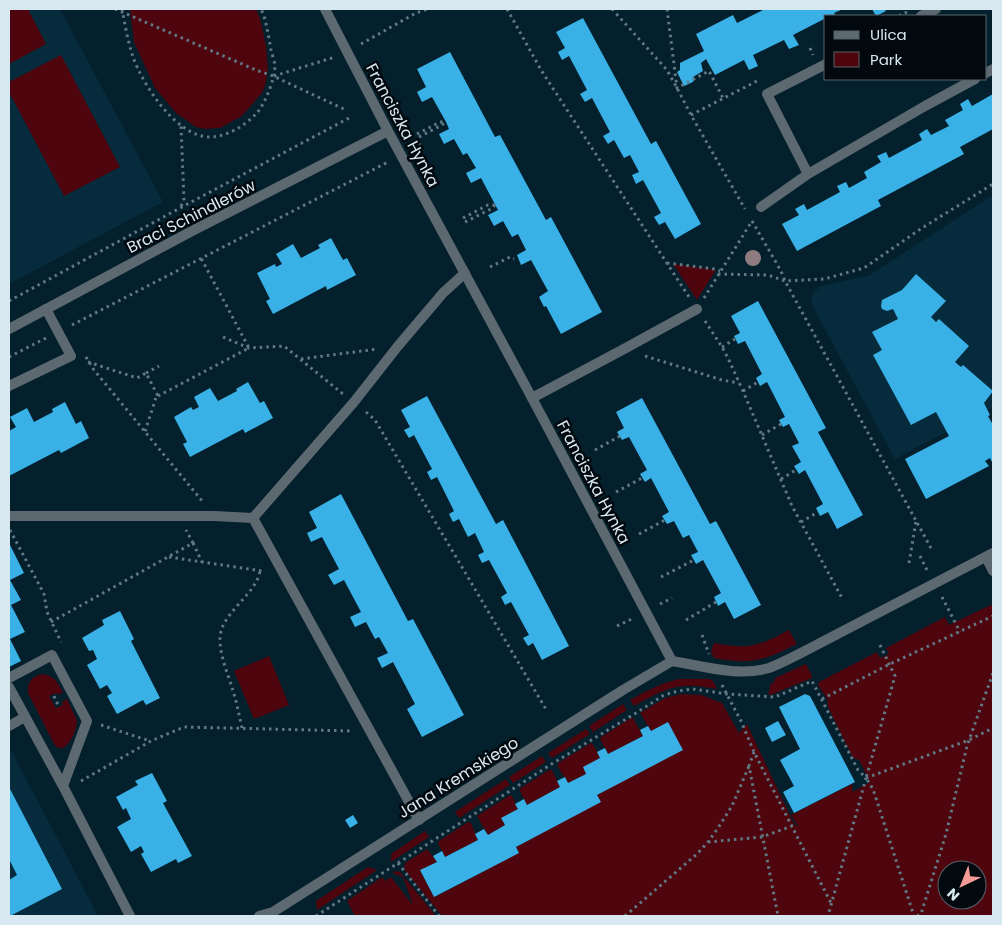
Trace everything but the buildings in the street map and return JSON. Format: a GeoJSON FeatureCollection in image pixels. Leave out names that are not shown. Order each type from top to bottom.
{"type":"FeatureCollection","features":[{"type":"Feature","properties":{"kind":"street","name":"Franciszka Hynka"},"geometry":{"type":"LineString","coordinates":[[325,9],[388,132],[672,661]]}},
{"type":"Feature","properties":{"kind":"street"},"geometry":{"type":"LineString","coordinates":[[923,15],[936,9]]}},
{"type":"Feature","properties":{"kind":"street"},"geometry":{"type":"LineString","coordinates":[[808,174],[767,94],[824,65]]}},
{"type":"Feature","properties":{"kind":"street"},"geometry":{"type":"LineString","coordinates":[[761,207],[808,174],[924,106],[973,80]]}},
{"type":"Feature","properties":{"kind":"street","name":"Braci Schindlerów"},"geometry":{"type":"LineString","coordinates":[[9,329],[192,231],[388,132]]}},
{"type":"Feature","properties":{"kind":"street"},"geometry":{"type":"LineString","coordinates":[[253,518],[354,402],[443,293],[465,273]]}},
{"type":"Feature","properties":{"kind":"street"},"geometry":{"type":"LineString","coordinates":[[9,386],[70,356],[46,309]]}},
{"type":"Feature","properties":{"kind":"street"},"geometry":{"type":"LineString","coordinates":[[532,398],[697,309]]}},
{"type":"Feature","properties":{"kind":"street"},"geometry":{"type":"LineString","coordinates":[[9,516],[214,516],[253,518]]}},
{"type":"Feature","properties":{"kind":"street"},"geometry":{"type":"LineString","coordinates":[[253,518],[418,820]]}},
{"type":"Feature","properties":{"kind":"street"},"geometry":{"type":"LineString","coordinates":[[672,661],[735,671],[768,668],[801,653],[989,555],[993,570]]}},
{"type":"Feature","properties":{"kind":"street"},"geometry":{"type":"LineString","coordinates":[[9,678],[52,655],[87,721],[63,786]]}},
{"type":"Feature","properties":{"kind":"street","name":"Jana Kremskiego"},"geometry":{"type":"LineString","coordinates":[[259,916],[273,912],[623,690],[672,661]]}},
{"type":"Feature","properties":{"kind":"street"},"geometry":{"type":"LineString","coordinates":[[9,687],[130,916]]}},
{"type":"Feature","properties":{"kind":"street"},"geometry":{"type":"LineString","coordinates":[[10,723],[25,718]]}},
{"type":"Feature","properties":{"kind":"path"},"geometry":{"type":"LineString","coordinates":[[116,9],[273,76],[344,109]]}},
{"type":"Feature","properties":{"kind":"path"},"geometry":{"type":"LineString","coordinates":[[122,10],[133,58],[148,88],[157,101],[181,125],[196,134],[208,137],[230,132],[242,126],[259,110],[265,100],[275,65],[261,9]]}},
{"type":"Feature","properties":{"kind":"path"},"geometry":{"type":"LineString","coordinates":[[356,47],[417,11],[428,9]]}},
{"type":"Feature","properties":{"kind":"path"},"geometry":{"type":"LineString","coordinates":[[507,9],[541,70],[722,347],[740,383],[801,522],[842,598]]}},
{"type":"Feature","properties":{"kind":"path"},"geometry":{"type":"LineString","coordinates":[[612,9],[667,70],[748,212]]}},
{"type":"Feature","properties":{"kind":"path"},"geometry":{"type":"LineString","coordinates":[[667,9],[677,88]]}},
{"type":"Feature","properties":{"kind":"path"},"geometry":{"type":"LineString","coordinates":[[273,76],[339,56]]}},
{"type":"Feature","properties":{"kind":"path"},"geometry":{"type":"LineString","coordinates":[[677,88],[708,71],[723,98]]}},
{"type":"Feature","properties":{"kind":"path"},"geometry":{"type":"LineString","coordinates":[[691,115],[760,80]]}},
{"type":"Feature","properties":{"kind":"path"},"geometry":{"type":"LineString","coordinates":[[9,301],[349,118]]}},
{"type":"Feature","properties":{"kind":"path"},"geometry":{"type":"LineString","coordinates":[[440,122],[446,122],[442,125],[418,136],[440,122]]}},
{"type":"Feature","properties":{"kind":"path"},"geometry":{"type":"LineString","coordinates":[[180,208],[184,201],[181,125]]}},
{"type":"Feature","properties":{"kind":"path"},"geometry":{"type":"LineString","coordinates":[[9,357],[422,143]]}},
{"type":"Feature","properties":{"kind":"path"},"geometry":{"type":"LineString","coordinates":[[667,264],[714,269],[719,273],[768,275],[785,280],[824,279],[864,268],[922,228],[993,184]]}},
{"type":"Feature","properties":{"kind":"path"},"geometry":{"type":"LineString","coordinates":[[488,205],[495,205],[491,209],[464,220],[488,205]]}},
{"type":"Feature","properties":{"kind":"path"},"geometry":{"type":"LineString","coordinates":[[697,309],[761,207]]}},
{"type":"Feature","properties":{"kind":"path"},"geometry":{"type":"LineString","coordinates":[[752,221],[781,270],[932,550]]}},
{"type":"Feature","properties":{"kind":"path"},"geometry":{"type":"LineString","coordinates":[[490,267],[510,257],[514,259]]}},
{"type":"Feature","properties":{"kind":"path"},"geometry":{"type":"LineString","coordinates":[[201,258],[249,348]]}},
{"type":"Feature","properties":{"kind":"path"},"geometry":{"type":"LineString","coordinates":[[223,337],[249,348]]}},
{"type":"Feature","properties":{"kind":"path"},"geometry":{"type":"LineString","coordinates":[[722,347],[735,339]]}},
{"type":"Feature","properties":{"kind":"path"},"geometry":{"type":"LineString","coordinates":[[144,432],[156,397],[249,348],[284,346],[375,420],[547,711]]}},
{"type":"Feature","properties":{"kind":"path"},"geometry":{"type":"LineString","coordinates":[[300,359],[398,346]]}},
{"type":"Feature","properties":{"kind":"path"},"geometry":{"type":"LineString","coordinates":[[624,350],[722,380],[740,383]]}},
{"type":"Feature","properties":{"kind":"path"},"geometry":{"type":"LineString","coordinates":[[70,356],[136,378],[159,366]]}},
{"type":"Feature","properties":{"kind":"path"},"geometry":{"type":"LineString","coordinates":[[89,362],[214,516]]}},
{"type":"Feature","properties":{"kind":"path"},"geometry":{"type":"LineString","coordinates":[[146,373],[158,396]]}},
{"type":"Feature","properties":{"kind":"path"},"geometry":{"type":"LineString","coordinates":[[743,390],[758,382]]}},
{"type":"Feature","properties":{"kind":"path"},"geometry":{"type":"LineString","coordinates":[[762,435],[781,424]]}},
{"type":"Feature","properties":{"kind":"path"},"geometry":{"type":"LineString","coordinates":[[595,450],[620,436]]}},
{"type":"Feature","properties":{"kind":"path"},"geometry":{"type":"LineString","coordinates":[[781,479],[796,470]]}},
{"type":"Feature","properties":{"kind":"path"},"geometry":{"type":"LineString","coordinates":[[616,492],[642,478]]}},
{"type":"Feature","properties":{"kind":"path"},"geometry":{"type":"LineString","coordinates":[[801,522],[818,512]]}},
{"type":"Feature","properties":{"kind":"path"},"geometry":{"type":"LineString","coordinates":[[178,516],[202,562]]}},
{"type":"Feature","properties":{"kind":"path"},"geometry":{"type":"LineString","coordinates":[[639,534],[665,520]]}},
{"type":"Feature","properties":{"kind":"path"},"geometry":{"type":"LineString","coordinates":[[909,563],[916,521]]}},
{"type":"Feature","properties":{"kind":"path"},"geometry":{"type":"LineString","coordinates":[[9,527],[44,594],[46,612],[64,648],[52,655]]}},
{"type":"Feature","properties":{"kind":"path"},"geometry":{"type":"LineString","coordinates":[[51,622],[193,543]]}},
{"type":"Feature","properties":{"kind":"path"},"geometry":{"type":"LineString","coordinates":[[168,557],[285,574]]}},
{"type":"Feature","properties":{"kind":"path"},"geometry":{"type":"LineString","coordinates":[[661,577],[694,560]]}},
{"type":"Feature","properties":{"kind":"path"},"geometry":{"type":"LineString","coordinates":[[242,728],[238,707],[223,662],[220,644],[222,628],[233,610],[259,577],[260,570]]}},
{"type":"Feature","properties":{"kind":"path"},"geometry":{"type":"LineString","coordinates":[[686,620],[716,602]]}},
{"type":"Feature","properties":{"kind":"path"},"geometry":{"type":"LineString","coordinates":[[822,699],[890,664],[993,616]]}},
{"type":"Feature","properties":{"kind":"path"},"geometry":{"type":"LineString","coordinates":[[702,635],[708,652]]}},
{"type":"Feature","properties":{"kind":"path"},"geometry":{"type":"LineString","coordinates":[[828,916],[895,676],[880,645]]}},
{"type":"Feature","properties":{"kind":"path"},"geometry":{"type":"LineString","coordinates":[[316,916],[664,695],[678,691],[693,690],[775,697],[812,681],[858,770],[873,789],[915,916],[921,914],[946,834],[969,740],[993,673]]}},
{"type":"Feature","properties":{"kind":"path"},"geometry":{"type":"LineString","coordinates":[[718,677],[831,903]]}},
{"type":"Feature","properties":{"kind":"path"},"geometry":{"type":"LineString","coordinates":[[54,696],[58,704]]}},
{"type":"Feature","properties":{"kind":"path"},"geometry":{"type":"LineString","coordinates":[[87,721],[151,741]]}},
{"type":"Feature","properties":{"kind":"path"},"geometry":{"type":"LineString","coordinates":[[63,786],[83,780],[151,741],[184,727],[370,730]]}},
{"type":"Feature","properties":{"kind":"path"},"geometry":{"type":"LineString","coordinates":[[866,778],[969,740],[993,728]]}},
{"type":"Feature","properties":{"kind":"path"},"geometry":{"type":"LineString","coordinates":[[625,916],[697,854],[708,842],[732,806],[754,752]]}},
{"type":"Feature","properties":{"kind":"path"},"geometry":{"type":"LineString","coordinates":[[749,766],[778,916]]}},
{"type":"Feature","properties":{"kind":"path"},"geometry":{"type":"LineString","coordinates":[[708,842],[762,837],[792,826]]}},
{"type":"Feature","properties":{"kind":"path"},"geometry":{"type":"LineString","coordinates":[[398,863],[439,916]]}},
{"type":"Feature","properties":{"kind":"shaded area"},"geometry":{"type":"Polygon","coordinates":[[[9,9],[60,9],[163,202],[9,284],[9,9]]]}},
{"type":"Feature","properties":{"kind":"shaded area"},"geometry":{"type":"Polygon","coordinates":[[[993,195],[993,407],[895,459],[813,307],[811,300],[814,292],[821,286],[870,275],[993,195]]]}},
{"type":"Feature","properties":{"kind":"shaded area"},"geometry":{"type":"Polygon","coordinates":[[[9,746],[98,916],[9,916],[9,746]]]}},
{"type":"Feature","properties":{"kind":"green space"},"geometry":{"type":"Polygon","coordinates":[[[9,9],[28,9],[46,44],[9,64],[9,9]]]}},
{"type":"Feature","properties":{"kind":"green space"},"geometry":{"type":"Polygon","coordinates":[[[130,9],[256,9],[260,18],[266,46],[268,70],[262,93],[242,116],[220,128],[205,129],[196,127],[176,113],[155,88],[134,42],[130,9]]]}},
{"type":"Feature","properties":{"kind":"green space"},"geometry":{"type":"Polygon","coordinates":[[[61,55],[120,167],[64,196],[9,92],[9,82],[61,55]]]}},
{"type":"Feature","properties":{"kind":"green space"},"geometry":{"type":"Polygon","coordinates":[[[673,264],[716,270],[697,300],[673,264]]]}},
{"type":"Feature","properties":{"kind":"green space"},"geometry":{"type":"Polygon","coordinates":[[[993,604],[993,916],[442,916],[404,869],[405,863],[427,849],[437,862],[420,871],[435,897],[518,853],[516,847],[600,801],[597,795],[651,731],[640,713],[665,698],[682,694],[701,695],[722,703],[739,733],[747,724],[795,826],[797,825],[791,815],[852,784],[853,792],[870,782],[859,760],[853,758],[828,707],[827,699],[818,685],[819,682],[877,652],[880,658],[889,654],[886,648],[945,617],[949,625],[993,604]]]}},
{"type":"Feature","properties":{"kind":"green space"},"geometry":{"type":"Polygon","coordinates":[[[789,630],[797,644],[766,658],[748,661],[727,660],[714,658],[711,652],[715,643],[737,646],[754,645],[770,640],[789,630]]]}},
{"type":"Feature","properties":{"kind":"green space"},"geometry":{"type":"Polygon","coordinates":[[[269,656],[289,705],[254,719],[234,671],[269,656]]]}},
{"type":"Feature","properties":{"kind":"green space"},"geometry":{"type":"Polygon","coordinates":[[[806,664],[812,678],[768,695],[771,683],[773,684],[775,678],[806,664]]]}},
{"type":"Feature","properties":{"kind":"green space"},"geometry":{"type":"Polygon","coordinates":[[[43,674],[53,678],[63,692],[58,695],[57,693],[49,696],[56,708],[63,705],[62,702],[67,699],[77,720],[73,736],[63,748],[58,748],[54,744],[28,693],[28,686],[31,680],[43,674]]]}},
{"type":"Feature","properties":{"kind":"green space"},"geometry":{"type":"Polygon","coordinates":[[[679,679],[710,679],[714,682],[717,689],[699,686],[677,687],[648,698],[634,706],[630,700],[648,690],[679,679]]]}},
{"type":"Feature","properties":{"kind":"green space"},"geometry":{"type":"Polygon","coordinates":[[[623,704],[627,710],[593,732],[589,726],[623,704]]]}},
{"type":"Feature","properties":{"kind":"green space"},"geometry":{"type":"Polygon","coordinates":[[[633,718],[643,736],[608,754],[600,739],[601,737],[633,718]]]}},
{"type":"Feature","properties":{"kind":"green space"},"geometry":{"type":"Polygon","coordinates":[[[586,729],[590,734],[552,758],[548,753],[586,729]]]}},
{"type":"Feature","properties":{"kind":"green space"},"geometry":{"type":"Polygon","coordinates":[[[591,743],[600,758],[586,774],[568,783],[558,767],[558,763],[591,743]]]}},
{"type":"Feature","properties":{"kind":"green space"},"geometry":{"type":"Polygon","coordinates":[[[542,756],[546,762],[513,783],[509,777],[542,756]]]}},
{"type":"Feature","properties":{"kind":"green space"},"geometry":{"type":"Polygon","coordinates":[[[552,770],[560,787],[527,805],[519,789],[552,770]]]}},
{"type":"Feature","properties":{"kind":"green space"},"geometry":{"type":"Polygon","coordinates":[[[506,779],[510,785],[459,818],[455,812],[506,779]]]}},
{"type":"Feature","properties":{"kind":"green space"},"geometry":{"type":"Polygon","coordinates":[[[510,795],[518,809],[502,818],[505,825],[488,835],[477,816],[510,795]]]}},
{"type":"Feature","properties":{"kind":"green space"},"geometry":{"type":"Polygon","coordinates":[[[468,822],[471,823],[478,840],[445,857],[438,843],[439,841],[468,822]]]}},
{"type":"Feature","properties":{"kind":"green space"},"geometry":{"type":"Polygon","coordinates":[[[425,831],[429,837],[391,862],[391,854],[425,831]]]}},
{"type":"Feature","properties":{"kind":"green space"},"geometry":{"type":"Polygon","coordinates":[[[368,867],[377,870],[317,910],[316,901],[368,867]]]}},
{"type":"Feature","properties":{"kind":"green space"},"geometry":{"type":"Polygon","coordinates":[[[393,871],[400,872],[436,916],[355,916],[347,901],[382,877],[385,881],[391,877],[412,904],[403,877],[394,874],[393,871]]]}}]}
